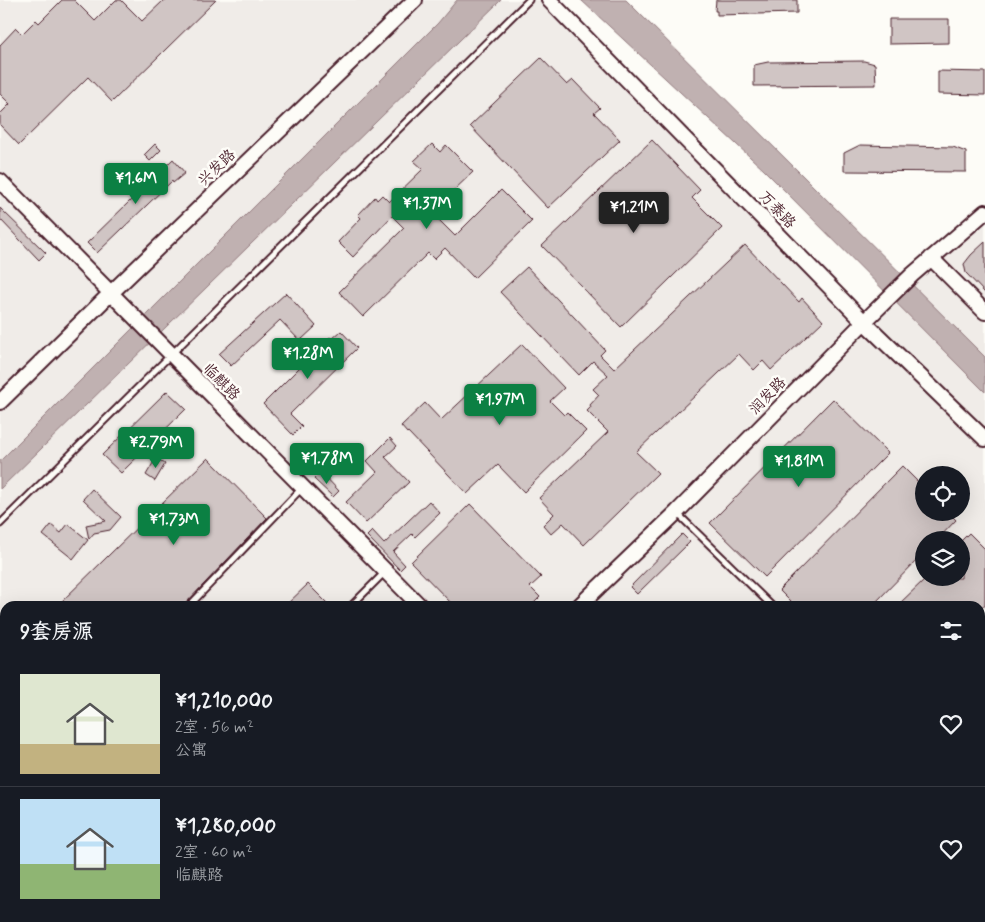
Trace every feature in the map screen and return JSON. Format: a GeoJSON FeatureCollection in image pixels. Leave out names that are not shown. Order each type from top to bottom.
{"type":"FeatureCollection","features":[{"type":"Feature","properties":{"kind":"main road","name":"兴发路"},"geometry":{"type":"LineString","coordinates":[[0,402],[415,0]]}},
{"type":"Feature","properties":{"kind":"main road","name":"万泰路"},"geometry":{"type":"LineString","coordinates":[[548,0],[864,322],[985,439]]}},
{"type":"Feature","properties":{"kind":"main road","name":"临麒路"},"geometry":{"type":"LineString","coordinates":[[0,181],[415,601]]}},
{"type":"Feature","properties":{"kind":"main road","name":"润发路"},"geometry":{"type":"LineString","coordinates":[[583,601],[677,512],[912,275],[985,212]]}},
{"type":"Feature","properties":{"kind":"main road"},"geometry":{"type":"LineString","coordinates":[[931,258],[985,312]]}},
{"type":"Feature","properties":{"kind":"lane"},"geometry":{"type":"LineString","coordinates":[[0,524],[529,0]]}},
{"type":"Feature","properties":{"kind":"lane"},"geometry":{"type":"LineString","coordinates":[[194,601],[303,487]]}},
{"type":"Feature","properties":{"kind":"lane"},"geometry":{"type":"LineString","coordinates":[[677,512],[767,601]]}},
{"type":"Feature","properties":{"kind":"lane"},"geometry":{"type":"LineString","coordinates":[[356,601],[386,571]]}},
{"type":"Feature","properties":{"kind":"shaded area"},"geometry":{"type":"Polygon","coordinates":[[[0,0],[549,0],[863,321],[985,212],[985,601],[0,601],[0,0]]]}},
{"type":"Feature","properties":{"kind":"shaded area"},"geometry":{"type":"Polygon","coordinates":[[[457,0],[501,0],[0,489],[0,461],[438,23],[457,0]]]}},
{"type":"Feature","properties":{"kind":"shaded area"},"geometry":{"type":"Polygon","coordinates":[[[581,0],[626,0],[985,357],[985,392],[764,170],[581,0]]]}},
{"type":"Feature","properties":{"kind":"building"},"geometry":{"type":"Polygon","coordinates":[[[62,0],[74,0],[95,21],[116,0],[121,0],[142,21],[164,0],[216,0],[112,102],[88,77],[19,145],[0,125],[0,114],[10,104],[0,94],[0,45],[16,28],[22,34],[36,20],[39,23],[62,0]]]}},
{"type":"Feature","properties":{"kind":"building"},"geometry":{"type":"Polygon","coordinates":[[[716,0],[797,0],[797,13],[717,15],[717,11],[715,11],[716,0]]]}},
{"type":"Feature","properties":{"kind":"building"},"geometry":{"type":"Polygon","coordinates":[[[889,19],[949,19],[949,43],[889,44],[889,19]]]}},
{"type":"Feature","properties":{"kind":"building"},"geometry":{"type":"Polygon","coordinates":[[[541,58],[567,85],[573,80],[600,108],[594,113],[620,140],[548,208],[470,126],[541,58]]]}},
{"type":"Feature","properties":{"kind":"building"},"geometry":{"type":"Polygon","coordinates":[[[864,61],[875,64],[876,85],[754,86],[754,65],[768,62],[864,61]]]}},
{"type":"Feature","properties":{"kind":"building"},"geometry":{"type":"Polygon","coordinates":[[[938,71],[985,72],[985,95],[938,94],[938,71]]]}},
{"type":"Feature","properties":{"kind":"building"},"geometry":{"type":"Polygon","coordinates":[[[652,140],[700,190],[692,198],[722,228],[621,327],[542,246],[652,140]]]}},
{"type":"Feature","properties":{"kind":"building"},"geometry":{"type":"Polygon","coordinates":[[[155,144],[161,150],[150,161],[144,155],[155,144]]]}},
{"type":"Feature","properties":{"kind":"building"},"geometry":{"type":"Polygon","coordinates":[[[432,144],[440,152],[446,145],[473,172],[431,212],[455,236],[501,190],[532,221],[474,278],[445,248],[434,259],[428,253],[363,317],[339,292],[404,228],[392,216],[353,257],[338,242],[361,218],[358,215],[375,197],[377,200],[382,195],[389,202],[423,169],[414,161],[432,144]]]}},
{"type":"Feature","properties":{"kind":"building"},"geometry":{"type":"Polygon","coordinates":[[[860,145],[953,147],[966,152],[966,172],[844,171],[844,153],[860,145]]]}},
{"type":"Feature","properties":{"kind":"building"},"geometry":{"type":"Polygon","coordinates":[[[173,159],[185,173],[173,183],[172,181],[97,253],[87,243],[173,159]]]}},
{"type":"Feature","properties":{"kind":"building"},"geometry":{"type":"Polygon","coordinates":[[[0,208],[46,253],[39,260],[0,219],[0,208]]]}},
{"type":"Feature","properties":{"kind":"building"},"geometry":{"type":"Polygon","coordinates":[[[985,242],[985,293],[966,273],[964,264],[985,242]]]}},
{"type":"Feature","properties":{"kind":"building"},"geometry":{"type":"Polygon","coordinates":[[[745,245],[799,302],[802,298],[823,321],[771,370],[763,361],[754,370],[739,354],[636,452],[658,473],[584,545],[563,523],[551,534],[543,525],[554,514],[539,498],[608,432],[587,411],[599,395],[593,389],[608,375],[593,361],[579,375],[500,292],[527,267],[605,350],[600,355],[614,369],[745,245]]]}},
{"type":"Feature","properties":{"kind":"building"},"geometry":{"type":"Polygon","coordinates":[[[286,293],[316,326],[300,341],[280,320],[231,366],[219,354],[286,293]]]}},
{"type":"Feature","properties":{"kind":"building"},"geometry":{"type":"Polygon","coordinates":[[[341,331],[357,348],[290,414],[302,426],[293,435],[263,404],[330,337],[332,339],[341,331]]]}},
{"type":"Feature","properties":{"kind":"building"},"geometry":{"type":"Polygon","coordinates":[[[522,344],[564,388],[550,401],[564,415],[567,412],[586,431],[524,492],[498,465],[467,494],[401,426],[425,403],[441,420],[522,344]]]}},
{"type":"Feature","properties":{"kind":"building"},"geometry":{"type":"Polygon","coordinates":[[[167,391],[186,409],[121,473],[102,455],[167,391]]]}},
{"type":"Feature","properties":{"kind":"building"},"geometry":{"type":"Polygon","coordinates":[[[833,399],[888,453],[765,577],[710,523],[833,399]]]}},
{"type":"Feature","properties":{"kind":"building"},"geometry":{"type":"Polygon","coordinates":[[[390,438],[397,446],[385,457],[409,482],[366,523],[346,502],[377,472],[367,461],[390,438]]]}},
{"type":"Feature","properties":{"kind":"building"},"geometry":{"type":"Polygon","coordinates":[[[156,458],[165,464],[155,481],[146,475],[156,458]]]}},
{"type":"Feature","properties":{"kind":"building"},"geometry":{"type":"Polygon","coordinates":[[[208,458],[267,518],[188,601],[62,601],[208,458]]]}},
{"type":"Feature","properties":{"kind":"building"},"geometry":{"type":"Polygon","coordinates":[[[902,466],[915,479],[915,521],[955,521],[946,531],[915,531],[915,562],[877,601],[790,601],[779,590],[902,466]]]}},
{"type":"Feature","properties":{"kind":"building"},"geometry":{"type":"Polygon","coordinates":[[[321,472],[339,491],[333,497],[314,479],[321,472]]]}},
{"type":"Feature","properties":{"kind":"building"},"geometry":{"type":"Polygon","coordinates":[[[92,489],[121,517],[110,530],[94,533],[89,539],[86,525],[106,521],[83,499],[92,489]]]}},
{"type":"Feature","properties":{"kind":"building"},"geometry":{"type":"Polygon","coordinates":[[[429,501],[440,513],[415,537],[412,534],[393,552],[405,565],[400,570],[367,536],[372,531],[384,544],[429,501]]]}},
{"type":"Feature","properties":{"kind":"building"},"geometry":{"type":"Polygon","coordinates":[[[470,504],[541,577],[530,587],[540,597],[536,601],[449,601],[411,562],[470,504]]]}},
{"type":"Feature","properties":{"kind":"building"},"geometry":{"type":"Polygon","coordinates":[[[68,524],[88,540],[73,559],[43,535],[51,525],[61,533],[68,524]]]}},
{"type":"Feature","properties":{"kind":"building"},"geometry":{"type":"Polygon","coordinates":[[[682,534],[690,542],[637,594],[630,587],[682,534]]]}},
{"type":"Feature","properties":{"kind":"building"},"geometry":{"type":"Polygon","coordinates":[[[970,534],[985,549],[985,601],[902,601],[918,586],[970,586],[970,534]]]}},
{"type":"Feature","properties":{"kind":"building"},"geometry":{"type":"Polygon","coordinates":[[[308,584],[325,601],[290,601],[308,584]]]}}]}
